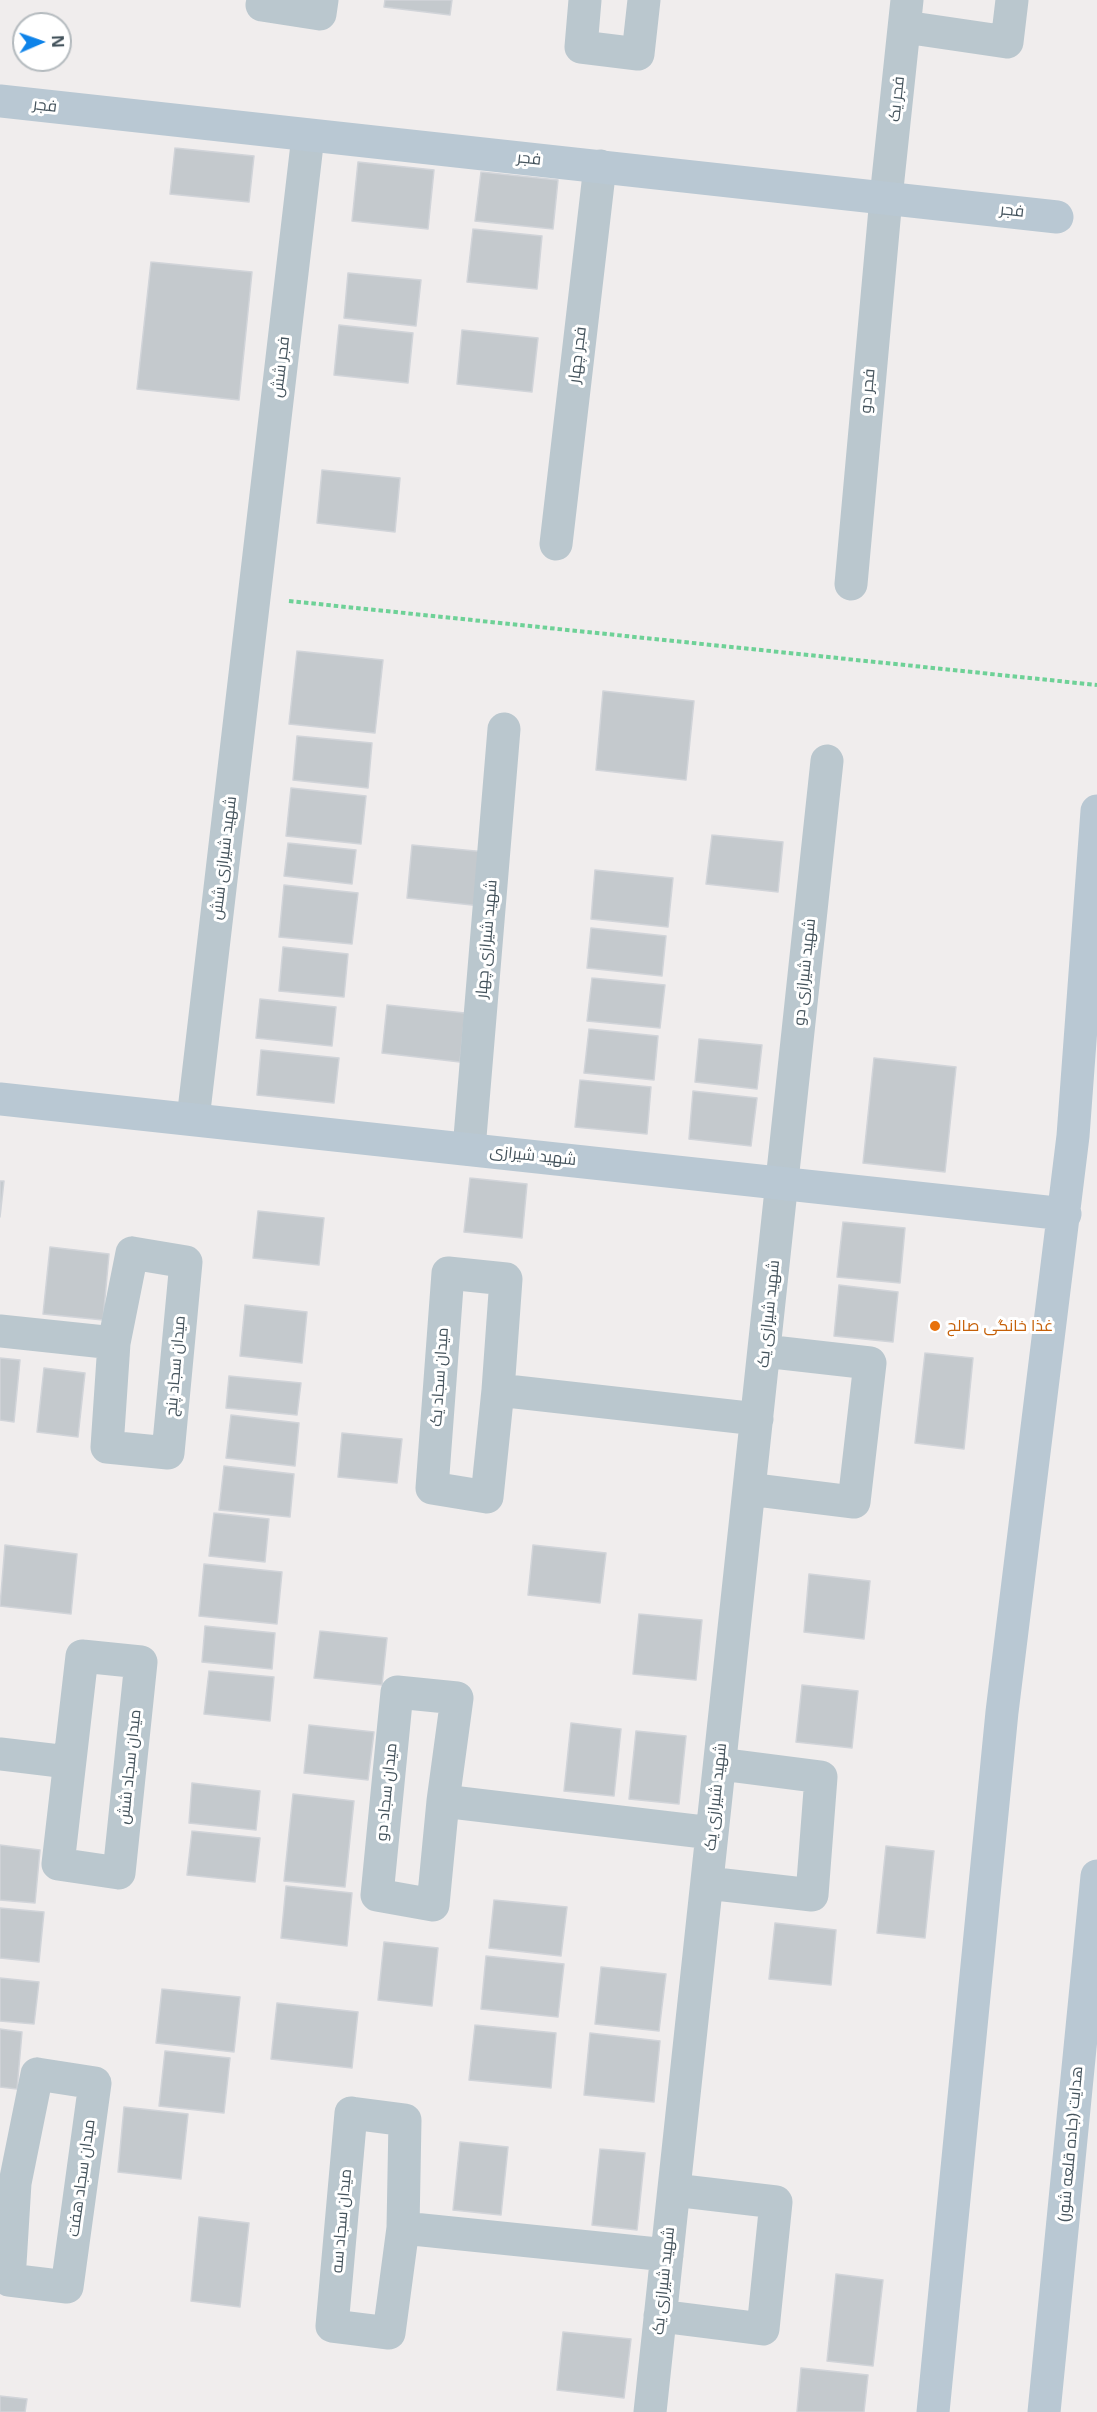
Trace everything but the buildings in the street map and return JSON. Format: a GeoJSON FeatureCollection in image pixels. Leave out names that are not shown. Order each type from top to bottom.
{"type":"FeatureCollection","features":[{"type":"Feature","properties":{"kind":"street"},"geometry":{"type":"LineString","coordinates":[[262,0],[262,5],[320,14],[322,0]]}},
{"type":"Feature","properties":{"kind":"street"},"geometry":{"type":"LineString","coordinates":[[585,0],[581,47],[638,54],[644,0]]}},
{"type":"Feature","properties":{"kind":"street"},"geometry":{"type":"LineString","coordinates":[[906,14],[1007,42],[1012,0]]}},
{"type":"Feature","properties":{"kind":"street","name":"فجر یک"},"geometry":{"type":"LineString","coordinates":[[885,198],[906,14]]}},
{"type":"Feature","properties":{"kind":"street","name":"فجر"},"geometry":{"type":"LineString","coordinates":[[0,101],[1057,216]]}},
{"type":"Feature","properties":{"kind":"street","name":"فجر شش"},"geometry":{"type":"LineString","coordinates":[[255,597],[308,136]]}},
{"type":"Feature","properties":{"kind":"street","name":"فجر چهار"},"geometry":{"type":"LineString","coordinates":[[556,544],[600,166]]}},
{"type":"Feature","properties":{"kind":"street","name":"فجر دو"},"geometry":{"type":"LineString","coordinates":[[851,584],[885,198]]}},
{"type":"Feature","properties":{"kind":"street","name":"شهید شیرازی شش"},"geometry":{"type":"LineString","coordinates":[[193,1119],[255,597]]}},
{"type":"Feature","properties":{"kind":"street","name":"شهید شیرازی چهار"},"geometry":{"type":"LineString","coordinates":[[469,1149],[504,729]]}},
{"type":"Feature","properties":{"kind":"street","name":"شهید شیرازی دو"},"geometry":{"type":"LineString","coordinates":[[783,1183],[827,761]]}},
{"type":"Feature","properties":{"kind":"street"},"geometry":{"type":"LineString","coordinates":[[933,2412],[1002,1712],[1073,1136],[1097,811]]}},
{"type":"Feature","properties":{"kind":"street","name":"شهید شیرازی"},"geometry":{"type":"LineString","coordinates":[[0,1099],[1065,1214]]}},
{"type":"Feature","properties":{"kind":"street","name":"شهید شیرازی یک"},"geometry":{"type":"LineString","coordinates":[[650,2412],[783,1183]]}},
{"type":"Feature","properties":{"kind":"street","name":"میدان سجاد پنج"},"geometry":{"type":"LineString","coordinates":[[132,1253],[186,1262],[168,1453],[107,1447],[114,1343],[132,1253]]}},
{"type":"Feature","properties":{"kind":"street","name":"میدان سجاد یک"},"geometry":{"type":"LineString","coordinates":[[448,1273],[506,1279],[498,1390],[487,1497],[432,1488],[448,1273]]}},
{"type":"Feature","properties":{"kind":"street"},"geometry":{"type":"LineString","coordinates":[[0,1331],[114,1343]]}},
{"type":"Feature","properties":{"kind":"street"},"geometry":{"type":"LineString","coordinates":[[749,1489],[854,1502],[870,1363],[764,1351]]}},
{"type":"Feature","properties":{"kind":"street"},"geometry":{"type":"LineString","coordinates":[[498,1390],[757,1419]]}},
{"type":"Feature","properties":{"kind":"street","name":"میدان سجاد شش"},"geometry":{"type":"LineString","coordinates":[[82,1656],[141,1662],[119,1873],[58,1864],[68,1762],[82,1656]]}},
{"type":"Feature","properties":{"kind":"street","name":"میدان سجاد دو"},"geometry":{"type":"LineString","coordinates":[[397,1692],[457,1698],[443,1801],[434,1905],[377,1895],[397,1692]]}},
{"type":"Feature","properties":{"kind":"street"},"geometry":{"type":"LineString","coordinates":[[0,1754],[68,1762]]}},
{"type":"Feature","properties":{"kind":"street"},"geometry":{"type":"LineString","coordinates":[[707,1883],[812,1895],[821,1777],[720,1764]]}},
{"type":"Feature","properties":{"kind":"street"},"geometry":{"type":"LineString","coordinates":[[443,1801],[712,1833]]}},
{"type":"Feature","properties":{"kind":"street","name":"هدایت (جاده قلعه شور)"},"geometry":{"type":"LineString","coordinates":[[1044,2412],[1097,1876]]}},
{"type":"Feature","properties":{"kind":"street","name":"میدان سجاد هفت"},"geometry":{"type":"LineString","coordinates":[[37,2074],[95,2083],[67,2287],[9,2280],[8,2182],[37,2074]]}},
{"type":"Feature","properties":{"kind":"street","name":"میدان سجاد سه"},"geometry":{"type":"LineString","coordinates":[[351,2113],[405,2120],[403,2228],[389,2333],[332,2326],[351,2113]]}},
{"type":"Feature","properties":{"kind":"street"},"geometry":{"type":"LineString","coordinates":[[660,2316],[763,2329],[776,2202],[674,2190]]}},
{"type":"Feature","properties":{"kind":"street"},"geometry":{"type":"LineString","coordinates":[[403,2228],[667,2255]]}},
{"type":"Feature","properties":{"kind":"path"},"geometry":{"type":"LineString","coordinates":[[255,597],[1097,685]]}},
{"type":"Feature","properties":{"kind":"place","name":"غذا خانگی صالح"},"geometry":{"type":"Point","coordinates":[935,1326]}}]}
